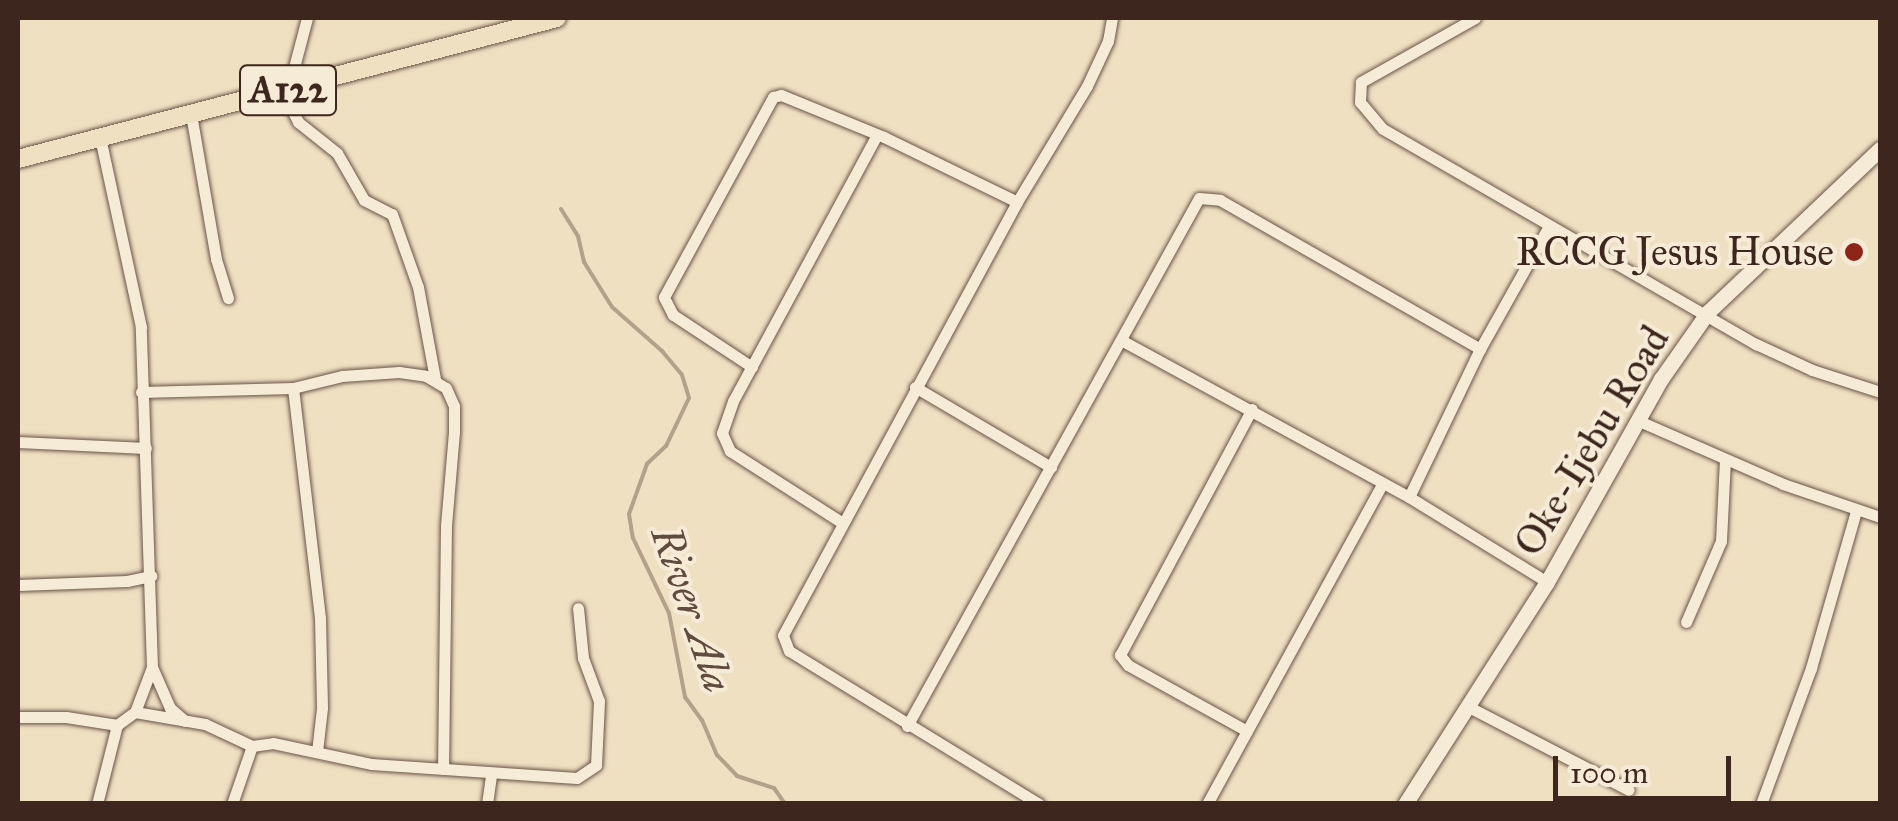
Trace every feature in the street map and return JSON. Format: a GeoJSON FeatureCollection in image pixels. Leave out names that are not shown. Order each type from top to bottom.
{"type":"FeatureCollection","features":[{"type":"Feature","properties":{"kind":"highway","name":"A122"},"geometry":{"type":"LineString","coordinates":[[18,159],[557,18]]}},
{"type":"Feature","properties":{"kind":"main road","name":"Oke-Ijebu Road"},"geometry":{"type":"LineString","coordinates":[[1405,804],[1546,582],[1639,421],[1708,312],[1880,150]]}},
{"type":"Feature","properties":{"kind":"street"},"geometry":{"type":"LineString","coordinates":[[306,18],[288,90],[298,122],[337,153],[364,200],[392,214],[418,287],[436,380],[451,396],[454,406],[446,526],[443,769]]}},
{"type":"Feature","properties":{"kind":"street"},"geometry":{"type":"LineString","coordinates":[[1039,804],[789,651],[783,642],[784,628],[1017,202],[1087,86],[1108,41],[1112,18]]}},
{"type":"Feature","properties":{"kind":"street"},"geometry":{"type":"LineString","coordinates":[[1475,18],[1362,82],[1360,102],[1384,129],[1549,226],[1708,312],[1756,344],[1812,370],[1880,392]]}},
{"type":"Feature","properties":{"kind":"street"},"geometry":{"type":"LineString","coordinates":[[752,367],[673,315],[664,303],[741,150],[776,95],[925,155],[1017,202]]}},
{"type":"Feature","properties":{"kind":"street"},"geometry":{"type":"LineString","coordinates":[[191,114],[216,258],[228,298]]}},
{"type":"Feature","properties":{"kind":"street"},"geometry":{"type":"LineString","coordinates":[[841,522],[724,444],[722,433],[733,402],[876,137]]}},
{"type":"Feature","properties":{"kind":"street"},"geometry":{"type":"LineString","coordinates":[[97,804],[118,725],[135,712],[152,667],[152,576],[138,301],[100,138]]}},
{"type":"Feature","properties":{"kind":"street"},"geometry":{"type":"LineString","coordinates":[[907,726],[1192,204],[1208,197],[1480,349]]}},
{"type":"Feature","properties":{"kind":"street"},"geometry":{"type":"LineString","coordinates":[[1408,497],[1480,349],[1549,226]]}},
{"type":"Feature","properties":{"kind":"street"},"geometry":{"type":"LineString","coordinates":[[1121,340],[1408,497],[1546,582]]}},
{"type":"Feature","properties":{"kind":"street"},"geometry":{"type":"LineString","coordinates":[[141,392],[293,388],[342,376],[398,372],[436,380]]}},
{"type":"Feature","properties":{"kind":"street"},"geometry":{"type":"LineString","coordinates":[[915,387],[1051,467]]}},
{"type":"Feature","properties":{"kind":"street"},"geometry":{"type":"LineString","coordinates":[[293,388],[320,618],[322,708],[317,752]]}},
{"type":"Feature","properties":{"kind":"street"},"geometry":{"type":"LineString","coordinates":[[1248,730],[1128,665],[1120,655],[1252,409]]}},
{"type":"Feature","properties":{"kind":"street"},"geometry":{"type":"LineString","coordinates":[[1639,421],[1725,459],[1880,517]]}},
{"type":"Feature","properties":{"kind":"street"},"geometry":{"type":"LineString","coordinates":[[18,442],[146,448]]}},
{"type":"Feature","properties":{"kind":"street"},"geometry":{"type":"LineString","coordinates":[[1686,622],[1721,542],[1725,459]]}},
{"type":"Feature","properties":{"kind":"street"},"geometry":{"type":"LineString","coordinates":[[1207,804],[1382,484]]}},
{"type":"Feature","properties":{"kind":"street"},"geometry":{"type":"LineString","coordinates":[[1761,804],[1811,668],[1856,511]]}},
{"type":"Feature","properties":{"kind":"street"},"geometry":{"type":"LineString","coordinates":[[18,585],[113,582],[152,576]]}},
{"type":"Feature","properties":{"kind":"street"},"geometry":{"type":"LineString","coordinates":[[135,712],[217,728],[252,746],[273,743],[388,767],[491,776],[577,778],[596,766],[600,701],[583,658],[578,608]]}},
{"type":"Feature","properties":{"kind":"street"},"geometry":{"type":"LineString","coordinates":[[152,667],[170,708],[186,722]]}},
{"type":"Feature","properties":{"kind":"street"},"geometry":{"type":"LineString","coordinates":[[1466,706],[1629,790]]}},
{"type":"Feature","properties":{"kind":"street"},"geometry":{"type":"LineString","coordinates":[[18,717],[66,716],[118,725]]}},
{"type":"Feature","properties":{"kind":"street"},"geometry":{"type":"LineString","coordinates":[[232,804],[252,746]]}},
{"type":"Feature","properties":{"kind":"street"},"geometry":{"type":"LineString","coordinates":[[487,804],[491,776]]}},
{"type":"Feature","properties":{"kind":"waterway","name":"River Ala"},"geometry":{"type":"LineString","coordinates":[[561,209],[578,236],[584,262],[612,307],[662,351],[682,375],[689,398],[666,446],[647,464],[629,514],[633,538],[669,613],[685,697],[702,720],[717,755],[737,776],[774,788],[785,804]]}},
{"type":"Feature","properties":{"kind":"place","name":"RCCG Jesus House"},"geometry":{"type":"Point","coordinates":[1854,252]}}]}
